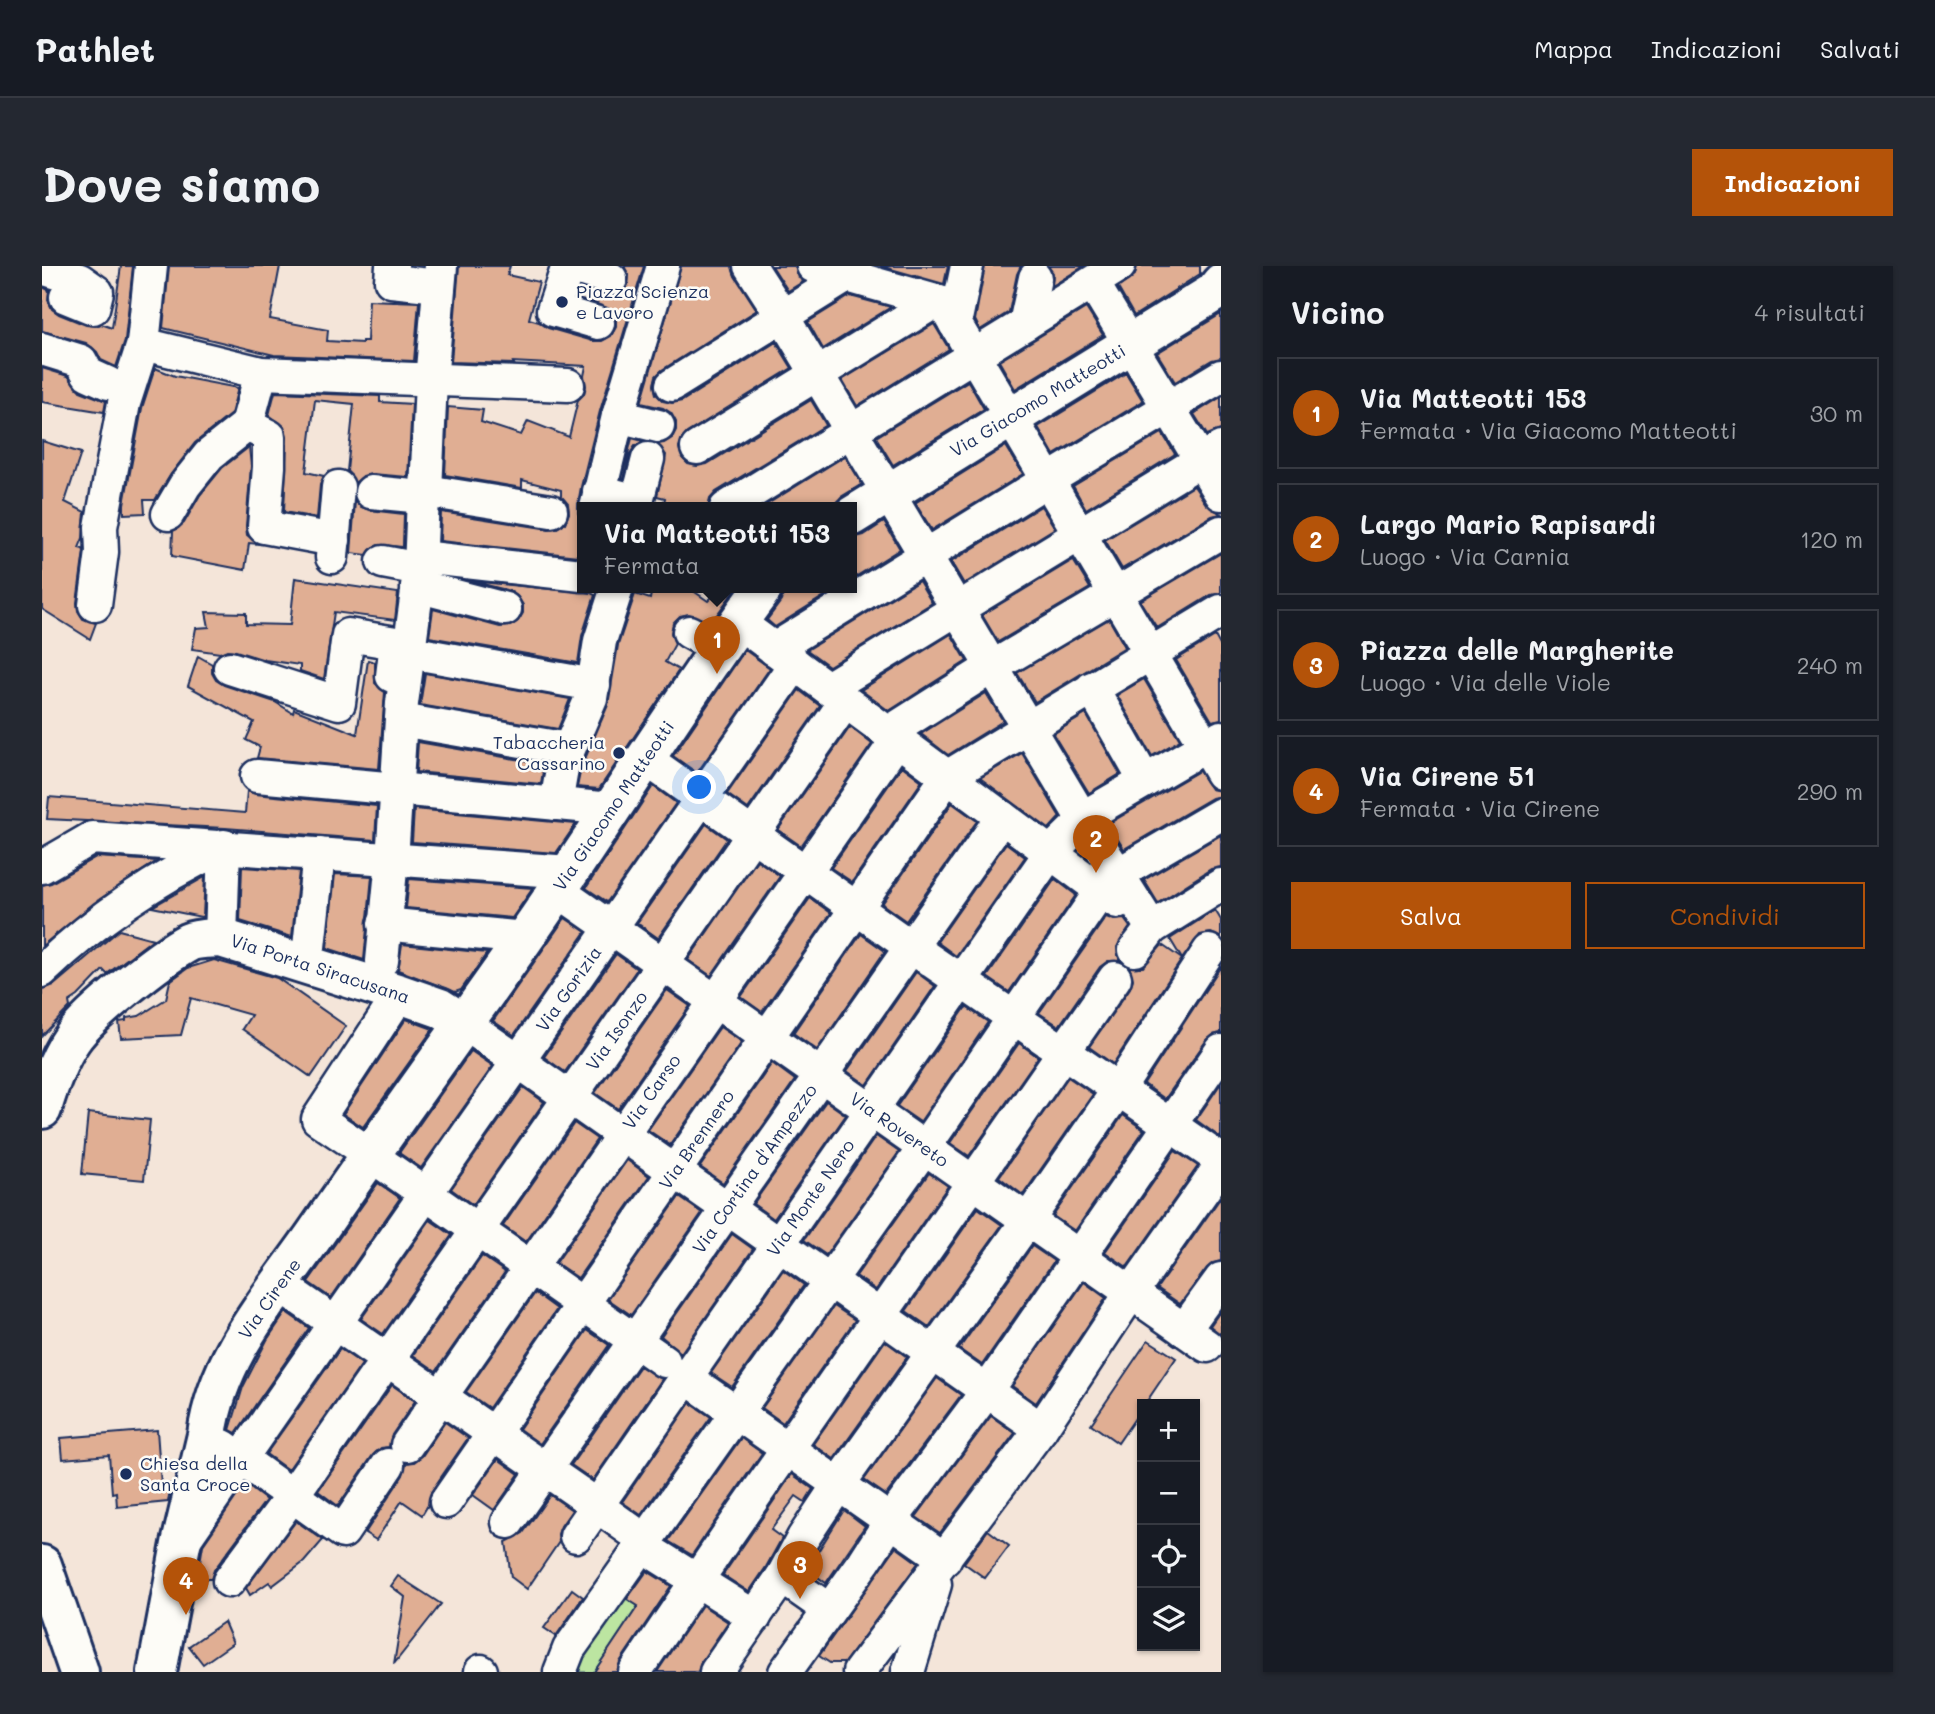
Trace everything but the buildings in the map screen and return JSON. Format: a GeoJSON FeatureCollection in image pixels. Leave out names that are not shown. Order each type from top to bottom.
{"type":"FeatureCollection","features":[{"type":"Feature","properties":{"kind":"main road","name":"Via Giacomo Matteotti"},"geometry":{"type":"LineString","coordinates":[[857,513],[1131,345],[1213,293],[1221,283]]}},
{"type":"Feature","properties":{"kind":"main road","name":"Via Giacomo Matteotti"},"geometry":{"type":"LineString","coordinates":[[464,1023],[646,759],[716,634],[758,593]]}},
{"type":"Feature","properties":{"kind":"main road","name":"Via Porta Siracusana"},"geometry":{"type":"LineString","coordinates":[[42,1109],[52,1063],[73,1037],[91,1018],[150,969],[191,941],[221,938],[391,978],[464,1023]]}},
{"type":"Feature","properties":{"kind":"main road","name":"Via Cirene"},"geometry":{"type":"LineString","coordinates":[[157,1672],[166,1616],[211,1409],[228,1363],[246,1329],[376,1159],[464,1023]]}},
{"type":"Feature","properties":{"kind":"main road"},"geometry":{"type":"LineString","coordinates":[[42,1565],[79,1670]]}},
{"type":"Feature","properties":{"kind":"street"},"geometry":{"type":"LineString","coordinates":[[95,605],[102,552],[101,527],[124,404],[143,344],[151,266]]}},
{"type":"Feature","properties":{"kind":"street"},"geometry":{"type":"LineString","coordinates":[[392,266],[391,281],[440,276],[419,571],[402,712],[392,860],[384,924],[391,978],[318,1119],[891,1520],[943,1562]]}},
{"type":"Feature","properties":{"kind":"street"},"geometry":{"type":"LineString","coordinates":[[598,323],[553,310],[569,266],[611,279]]}},
{"type":"Feature","properties":{"kind":"street"},"geometry":{"type":"LineString","coordinates":[[648,459],[637,501],[598,499],[618,416],[663,266]]}},
{"type":"Feature","properties":{"kind":"street"},"geometry":{"type":"LineString","coordinates":[[750,266],[1027,726],[1084,815],[1111,883],[1143,939],[1219,892]]}},
{"type":"Feature","properties":{"kind":"street"},"geometry":{"type":"LineString","coordinates":[[697,448],[816,373],[948,309],[967,266]]}},
{"type":"Feature","properties":{"kind":"street"},"geometry":{"type":"LineString","coordinates":[[42,268],[80,280],[97,292],[93,308],[66,297]]}},
{"type":"Feature","properties":{"kind":"street"},"geometry":{"type":"LineString","coordinates":[[672,385],[783,317],[829,270],[892,278],[948,309],[1150,653],[1216,752]]}},
{"type":"Feature","properties":{"kind":"street"},"geometry":{"type":"LineString","coordinates":[[736,502],[1106,274],[1131,345],[1169,407],[1211,454],[1221,494]]}},
{"type":"Feature","properties":{"kind":"street"},"geometry":{"type":"LineString","coordinates":[[1025,324],[1035,278]]}},
{"type":"Feature","properties":{"kind":"street"},"geometry":{"type":"LineString","coordinates":[[143,344],[261,373],[568,384]]}},
{"type":"Feature","properties":{"kind":"street"},"geometry":{"type":"LineString","coordinates":[[42,349],[81,361],[88,374],[108,383]]}},
{"type":"Feature","properties":{"kind":"street"},"geometry":{"type":"LineString","coordinates":[[168,514],[185,485],[209,455],[247,425],[261,373]]}},
{"type":"Feature","properties":{"kind":"street"},"geometry":{"type":"LineString","coordinates":[[784,657],[925,555],[1221,376]]}},
{"type":"Feature","properties":{"kind":"street"},"geometry":{"type":"LineString","coordinates":[[618,416],[658,426]]}},
{"type":"Feature","properties":{"kind":"street"},"geometry":{"type":"LineString","coordinates":[[247,425],[269,436],[264,527],[333,549],[338,487]]}},
{"type":"Feature","properties":{"kind":"street"},"geometry":{"type":"LineString","coordinates":[[837,695],[957,609],[1211,454]]}},
{"type":"Feature","properties":{"kind":"street"},"geometry":{"type":"LineString","coordinates":[[371,492],[424,494],[551,512]]}},
{"type":"Feature","properties":{"kind":"street"},"geometry":{"type":"LineString","coordinates":[[892,736],[992,667],[1221,532]]}},
{"type":"Feature","properties":{"kind":"street"},"geometry":{"type":"LineString","coordinates":[[383,562],[419,571],[505,608]]}},
{"type":"Feature","properties":{"kind":"street"},"geometry":{"type":"LineString","coordinates":[[419,571],[577,575]]}},
{"type":"Feature","properties":{"kind":"street"},"geometry":{"type":"LineString","coordinates":[[556,804],[562,762],[591,698],[600,641],[615,593]]}},
{"type":"Feature","properties":{"kind":"street"},"geometry":{"type":"LineString","coordinates":[[947,777],[1150,653],[1219,616]]}},
{"type":"Feature","properties":{"kind":"street"},"geometry":{"type":"LineString","coordinates":[[716,634],[784,657],[1002,817],[1045,853],[1111,883]]}},
{"type":"Feature","properties":{"kind":"street"},"geometry":{"type":"LineString","coordinates":[[230,668],[339,703],[348,635],[396,643],[388,702],[402,712],[568,749]]}},
{"type":"Feature","properties":{"kind":"street"},"geometry":{"type":"LineString","coordinates":[[409,652],[594,685]]}},
{"type":"Feature","properties":{"kind":"street","name":"Via Gorizia"},"geometry":{"type":"LineString","coordinates":[[181,1544],[612,928],[701,797],[784,657]]}},
{"type":"Feature","properties":{"kind":"street"},"geometry":{"type":"LineString","coordinates":[[1092,688],[1145,781]]}},
{"type":"Feature","properties":{"kind":"street","name":"Via Isonzo"},"geometry":{"type":"LineString","coordinates":[[229,1581],[292,1496],[664,965],[753,835],[837,695]]}},
{"type":"Feature","properties":{"kind":"street","name":"Via Carso"},"geometry":{"type":"LineString","coordinates":[[292,1496],[343,1532],[805,872],[892,736]]}},
{"type":"Feature","properties":{"kind":"street","name":"Via Monte Nero"},"geometry":{"type":"LineString","coordinates":[[576,1536],[591,1502],[675,1369],[779,1244],[961,982],[1045,853],[1084,815],[1145,781],[1216,752]]}},
{"type":"Feature","properties":{"kind":"street"},"geometry":{"type":"LineString","coordinates":[[646,759],[961,982],[1221,1160]]}},
{"type":"Feature","properties":{"kind":"street"},"geometry":{"type":"LineString","coordinates":[[257,776],[612,809]]}},
{"type":"Feature","properties":{"kind":"street","name":"Via Brennero"},"geometry":{"type":"LineString","coordinates":[[446,1502],[947,777]]}},
{"type":"Feature","properties":{"kind":"street"},"geometry":{"type":"LineString","coordinates":[[560,1672],[569,1649],[652,1548],[737,1413],[1111,883],[1221,814]]}},
{"type":"Feature","properties":{"kind":"street","name":"Via Cortina d'Ampezzo"},"geometry":{"type":"LineString","coordinates":[[508,1522],[1002,817]]}},
{"type":"Feature","properties":{"kind":"street"},"geometry":{"type":"LineString","coordinates":[[42,867],[92,838],[392,860],[564,881]]}},
{"type":"Feature","properties":{"kind":"street"},"geometry":{"type":"LineString","coordinates":[[221,938],[224,846]]}},
{"type":"Feature","properties":{"kind":"street"},"geometry":{"type":"LineString","coordinates":[[42,971],[97,923],[188,864],[224,846]]}},
{"type":"Feature","properties":{"kind":"street"},"geometry":{"type":"LineString","coordinates":[[309,947],[319,854]]}},
{"type":"Feature","properties":{"kind":"street","name":"Via Rovereto"},"geometry":{"type":"LineString","coordinates":[[564,881],[612,928],[1195,1338],[1221,1279]]}},
{"type":"Feature","properties":{"kind":"street"},"geometry":{"type":"LineString","coordinates":[[384,924],[524,938]]}},
{"type":"Feature","properties":{"kind":"street"},"geometry":{"type":"LineString","coordinates":[[716,1672],[750,1614],[782,1577],[803,1538],[839,1484],[1028,1220],[1209,951]]}},
{"type":"Feature","properties":{"kind":"street"},"geometry":{"type":"LineString","coordinates":[[635,1672],[1115,978]]}},
{"type":"Feature","properties":{"kind":"street"},"geometry":{"type":"LineString","coordinates":[[464,1023],[1041,1429]]}},
{"type":"Feature","properties":{"kind":"street"},"geometry":{"type":"LineString","coordinates":[[785,1672],[891,1520],[987,1391],[1221,1051]]}},
{"type":"Feature","properties":{"kind":"street"},"geometry":{"type":"LineString","coordinates":[[859,1672],[1041,1429],[1131,1293],[1221,1165]]}},
{"type":"Feature","properties":{"kind":"street"},"geometry":{"type":"LineString","coordinates":[[280,1285],[382,1367],[440,1397],[591,1502],[696,1581],[750,1614]]}},
{"type":"Feature","properties":{"kind":"street"},"geometry":{"type":"LineString","coordinates":[[207,1436],[292,1496]]}},
{"type":"Feature","properties":{"kind":"street"},"geometry":{"type":"LineString","coordinates":[[908,1672],[943,1562]]}},
{"type":"Feature","properties":{"kind":"street"},"geometry":{"type":"LineString","coordinates":[[782,1577],[829,1611]]}},
{"type":"Feature","properties":{"kind":"green space"},"geometry":{"type":"Polygon","coordinates":[[[618,1593],[638,1606],[594,1672],[578,1672],[575,1669],[618,1593]]]}},
{"type":"Feature","properties":{"kind":"place","name":"Piazza Scienza e Lavoro"},"geometry":{"type":"Point","coordinates":[562,302]}},
{"type":"Feature","properties":{"kind":"place","name":"Via Matteotti 153"},"geometry":{"type":"Point","coordinates":[717,674]}},
{"type":"Feature","properties":{"kind":"place","name":"Tabaccheria Cassarino"},"geometry":{"type":"Point","coordinates":[619,753]}},
{"type":"Feature","properties":{"kind":"place","name":"Largo Mario Rapisardi"},"geometry":{"type":"Point","coordinates":[1096,873]}},
{"type":"Feature","properties":{"kind":"place","name":"Chiesa della Santa Croce"},"geometry":{"type":"Point","coordinates":[126,1474]}},
{"type":"Feature","properties":{"kind":"place","name":"Piazza delle Margherite"},"geometry":{"type":"Point","coordinates":[800,1599]}},
{"type":"Feature","properties":{"kind":"place","name":"Via Cirene 51"},"geometry":{"type":"Point","coordinates":[186,1615]}}]}
